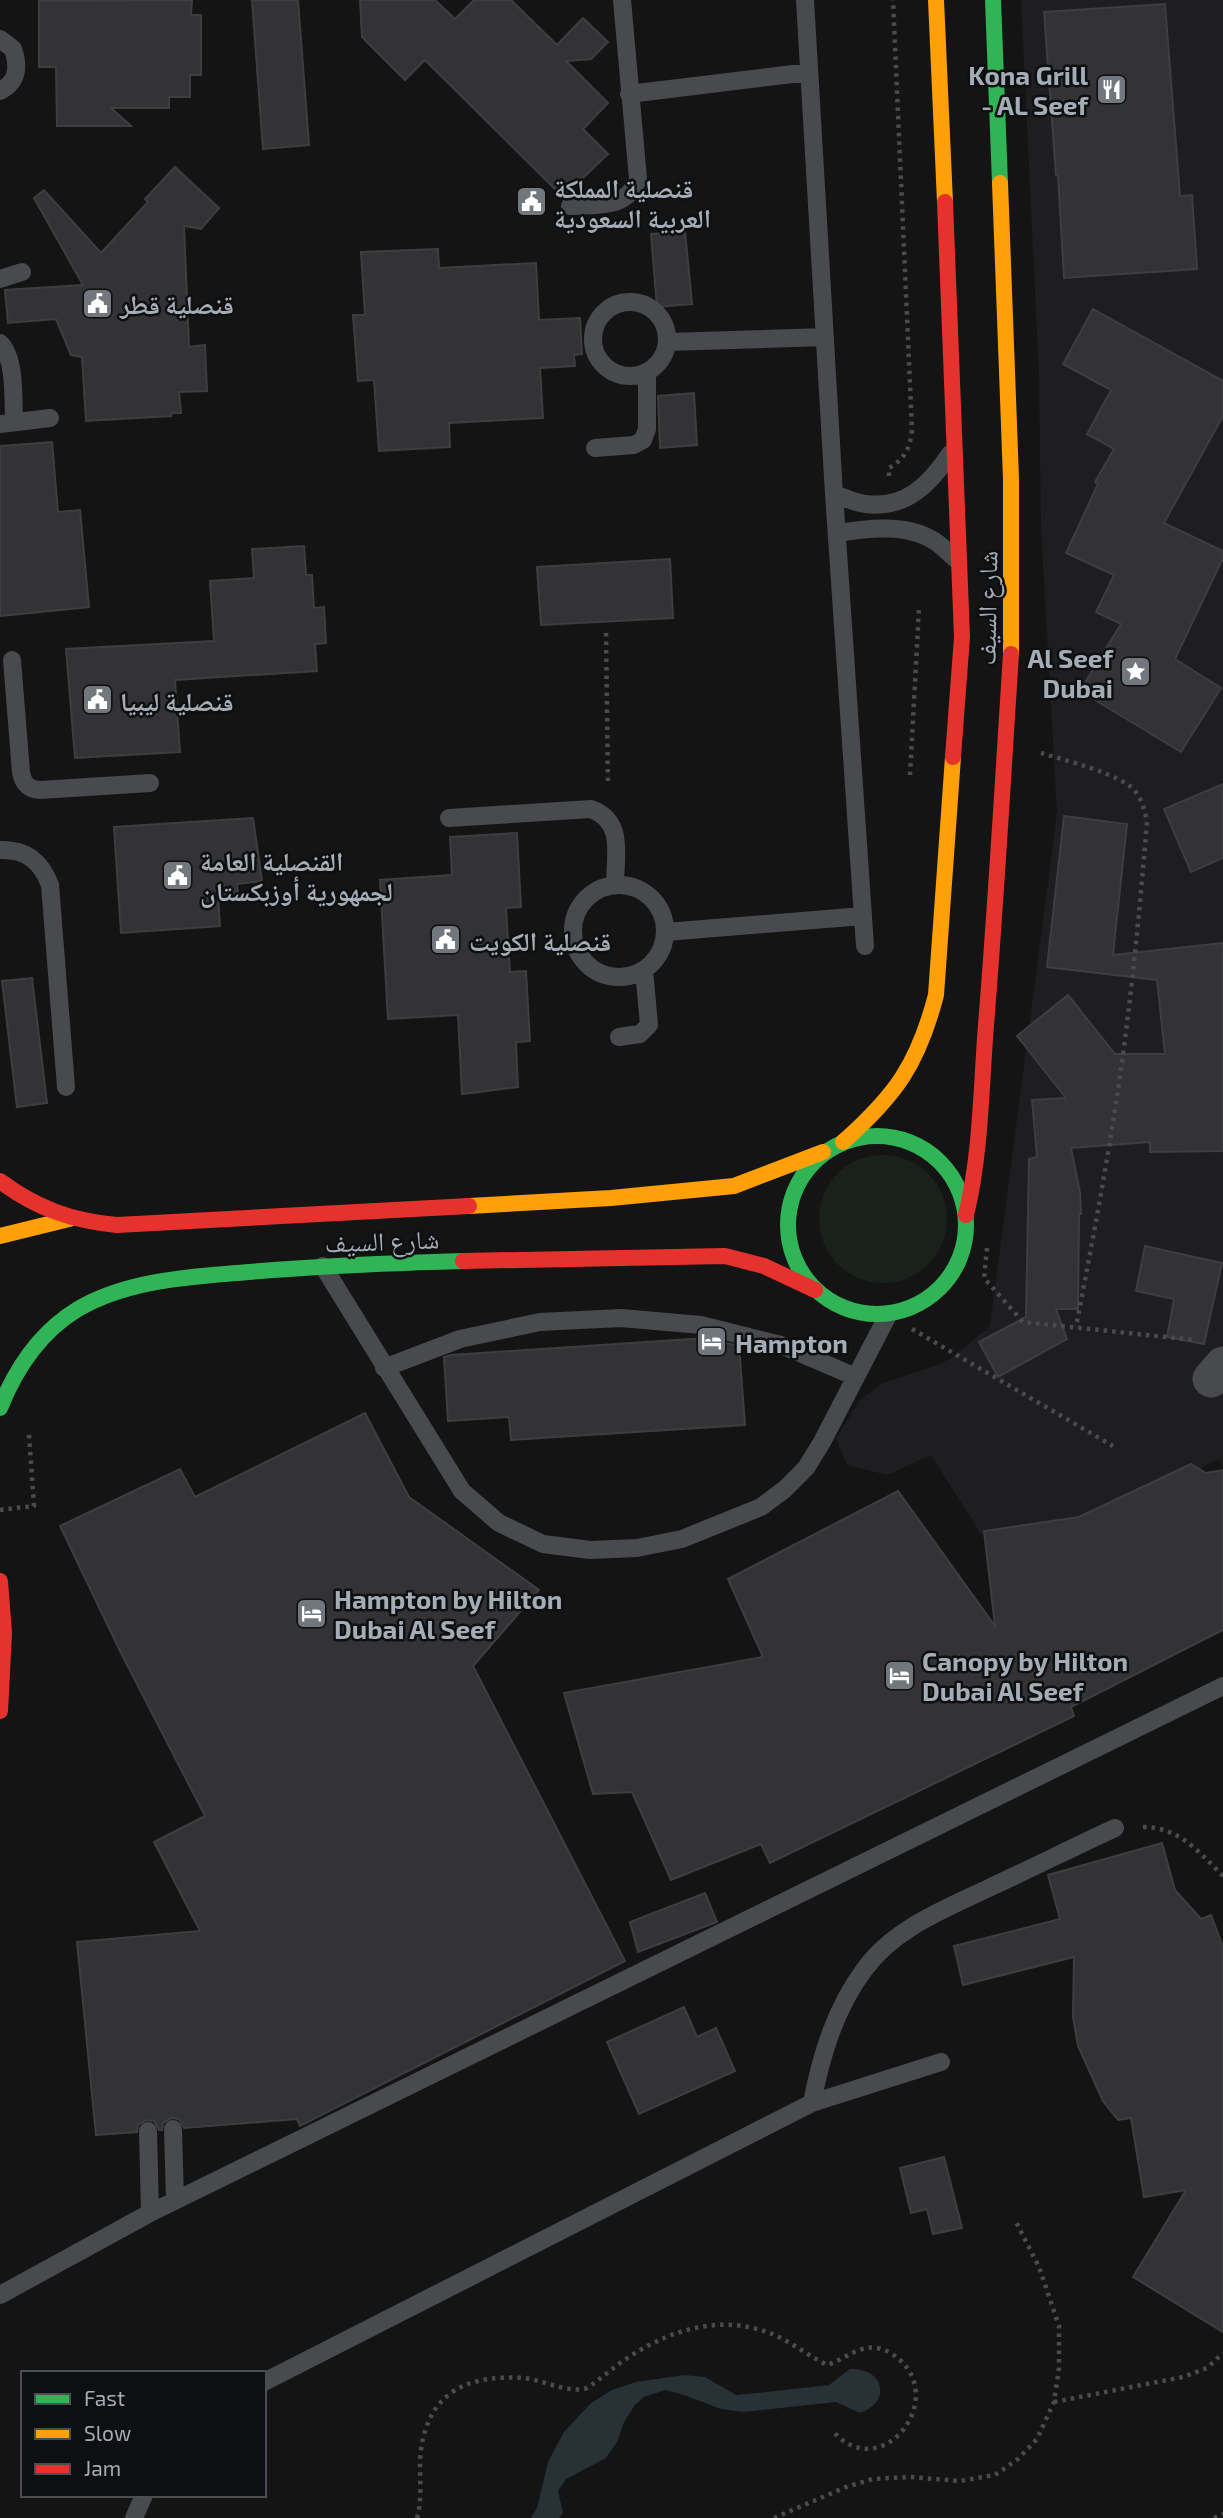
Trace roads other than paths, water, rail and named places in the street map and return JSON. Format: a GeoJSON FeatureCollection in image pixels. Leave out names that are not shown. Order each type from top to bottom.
{"type":"FeatureCollection","features":[{"type":"Feature","properties":{"kind":"street","name":"شارع السيف"},"geometry":{"type":"LineString","coordinates":[[843,1142],[895,1093],[914,1063],[928,1030],[936,995],[961,637],[956,445],[936,0]]}},
{"type":"Feature","properties":{"kind":"street","name":"شارع السيف"},"geometry":{"type":"LineString","coordinates":[[966,1215],[972,1191],[977,1143],[1012,636],[1012,492],[993,0]]}},
{"type":"Feature","properties":{"kind":"street","name":"شارع السيف"},"geometry":{"type":"LineString","coordinates":[[0,1181],[37,1205],[69,1219],[117,1225],[700,1191],[755,1180],[794,1166],[843,1142],[866,1136],[889,1137],[912,1143],[932,1155],[949,1172],[961,1192],[966,1215],[966,1238],[959,1261],[948,1281],[931,1297],[910,1309],[888,1314],[861,1313],[836,1305],[814,1290],[766,1265],[738,1256],[709,1255],[323,1266],[189,1277],[132,1288],[96,1299],[68,1315],[43,1335],[13,1376],[0,1408]]}},
{"type":"Feature","properties":{"kind":"street","name":"شارع السيف"},"geometry":{"type":"LineString","coordinates":[[814,1290],[791,1252],[787,1230],[788,1208],[795,1187],[807,1168],[824,1152]]}},
{"type":"Feature","properties":{"kind":"street"},"geometry":{"type":"LineString","coordinates":[[0,1236],[69,1219]]}},
{"type":"Feature","properties":{"kind":"street"},"geometry":{"type":"LineString","coordinates":[[0,1581],[4,1633],[0,1711]]}},
{"type":"Feature","properties":{"kind":"lane"},"geometry":{"type":"LineString","coordinates":[[570,206],[617,202],[634,189],[638,179],[622,0]]}},
{"type":"Feature","properties":{"kind":"lane"},"geometry":{"type":"LineString","coordinates":[[805,0],[834,494],[865,946]]}},
{"type":"Feature","properties":{"kind":"lane"},"geometry":{"type":"LineString","coordinates":[[0,39],[13,49],[17,71],[13,81],[0,91]]}},
{"type":"Feature","properties":{"kind":"lane"},"geometry":{"type":"LineString","coordinates":[[629,94],[809,72]]}},
{"type":"Feature","properties":{"kind":"lane"},"geometry":{"type":"LineString","coordinates":[[0,279],[22,272]]}},
{"type":"Feature","properties":{"kind":"lane"},"geometry":{"type":"LineString","coordinates":[[626,301],[639,302],[660,317],[668,342],[657,365],[646,373],[621,376],[609,371],[599,361],[592,336],[595,324],[613,305],[626,301]]}},
{"type":"Feature","properties":{"kind":"lane"},"geometry":{"type":"LineString","coordinates":[[668,342],[825,337]]}},
{"type":"Feature","properties":{"kind":"lane"},"geometry":{"type":"LineString","coordinates":[[0,343],[9,355],[11,366],[7,423],[50,418]]}},
{"type":"Feature","properties":{"kind":"lane"},"geometry":{"type":"LineString","coordinates":[[595,448],[634,444],[643,440],[647,429],[646,373]]}},
{"type":"Feature","properties":{"kind":"lane"},"geometry":{"type":"LineString","coordinates":[[834,494],[864,505],[890,504],[914,495],[933,478],[956,445]]}},
{"type":"Feature","properties":{"kind":"lane"},"geometry":{"type":"LineString","coordinates":[[837,533],[892,529],[910,532],[934,541],[960,563]]}},
{"type":"Feature","properties":{"kind":"lane"},"geometry":{"type":"LineString","coordinates":[[12,660],[8,719],[22,779],[32,789],[150,783]]}},
{"type":"Feature","properties":{"kind":"lane"},"geometry":{"type":"LineString","coordinates":[[449,818],[591,810],[601,813],[609,819],[616,834],[615,884]]}},
{"type":"Feature","properties":{"kind":"lane"},"geometry":{"type":"LineString","coordinates":[[0,850],[23,852],[36,860],[45,871],[50,885],[66,1087]]}},
{"type":"Feature","properties":{"kind":"lane"},"geometry":{"type":"LineString","coordinates":[[615,884],[645,892],[660,910],[666,932],[663,947],[656,960],[644,970],[630,976],[615,976],[588,964],[579,953],[574,938],[574,923],[578,909],[588,897],[615,884]]}},
{"type":"Feature","properties":{"kind":"lane"},"geometry":{"type":"LineString","coordinates":[[666,932],[863,916]]}},
{"type":"Feature","properties":{"kind":"lane"},"geometry":{"type":"LineString","coordinates":[[619,1037],[640,1034],[647,1029],[649,1020],[644,970]]}},
{"type":"Feature","properties":{"kind":"lane"},"geometry":{"type":"LineString","coordinates":[[323,1266],[462,1491],[499,1524],[543,1544],[590,1550],[637,1548],[682,1539],[761,1507],[785,1489],[806,1468],[822,1442],[888,1314]]}},
{"type":"Feature","properties":{"kind":"lane"},"geometry":{"type":"LineString","coordinates":[[384,1368],[460,1339],[486,1333],[540,1322],[621,1318],[702,1325],[781,1345],[856,1377]]}},
{"type":"Feature","properties":{"kind":"lane"},"geometry":{"type":"LineString","coordinates":[[0,2295],[175,2200],[1223,1686]]}},
{"type":"Feature","properties":{"kind":"lane"},"geometry":{"type":"LineString","coordinates":[[812,2103],[818,2068],[843,2001],[866,1967],[894,1939],[928,1917],[1115,1828]]}},
{"type":"Feature","properties":{"kind":"lane"},"geometry":{"type":"LineString","coordinates":[[266,2381],[812,2103],[941,2062]]}},
{"type":"Feature","properties":{"kind":"lane"},"geometry":{"type":"LineString","coordinates":[[173,2129],[175,2200]]}},
{"type":"Feature","properties":{"kind":"lane"},"geometry":{"type":"LineString","coordinates":[[148,2131],[150,2213]]}},
{"type":"Feature","properties":{"kind":"lane"},"geometry":{"type":"LineString","coordinates":[[134,2518],[143,2497]]}},
{"type":"Feature","properties":{"kind":"place","name":"Kona Grill - AL Seef"},"geometry":{"type":"Point","coordinates":[1111,89]}},
{"type":"Feature","properties":{"kind":"place","name":"قنصلية المملكة العربية السعودية"},"geometry":{"type":"Point","coordinates":[531,202]}},
{"type":"Feature","properties":{"kind":"place","name":"قنصلية قطر"},"geometry":{"type":"Point","coordinates":[97,303]}},
{"type":"Feature","properties":{"kind":"place","name":"Al Seef Dubai"},"geometry":{"type":"Point","coordinates":[1136,672]}},
{"type":"Feature","properties":{"kind":"place","name":"قنصلية ليبيا"},"geometry":{"type":"Point","coordinates":[97,700]}},
{"type":"Feature","properties":{"kind":"place","name":"القنصلية العامة لجمهورية أوزبكستان"},"geometry":{"type":"Point","coordinates":[177,875]}},
{"type":"Feature","properties":{"kind":"place","name":"قنصلية الكويت"},"geometry":{"type":"Point","coordinates":[446,940]}},
{"type":"Feature","properties":{"kind":"place","name":"Hampton"},"geometry":{"type":"Point","coordinates":[712,1342]}},
{"type":"Feature","properties":{"kind":"place","name":"Hampton by Hilton Dubai Al Seef"},"geometry":{"type":"Point","coordinates":[311,1613]}},
{"type":"Feature","properties":{"kind":"place","name":"Canopy by Hilton Dubai Al Seef"},"geometry":{"type":"Point","coordinates":[899,1675]}}]}
